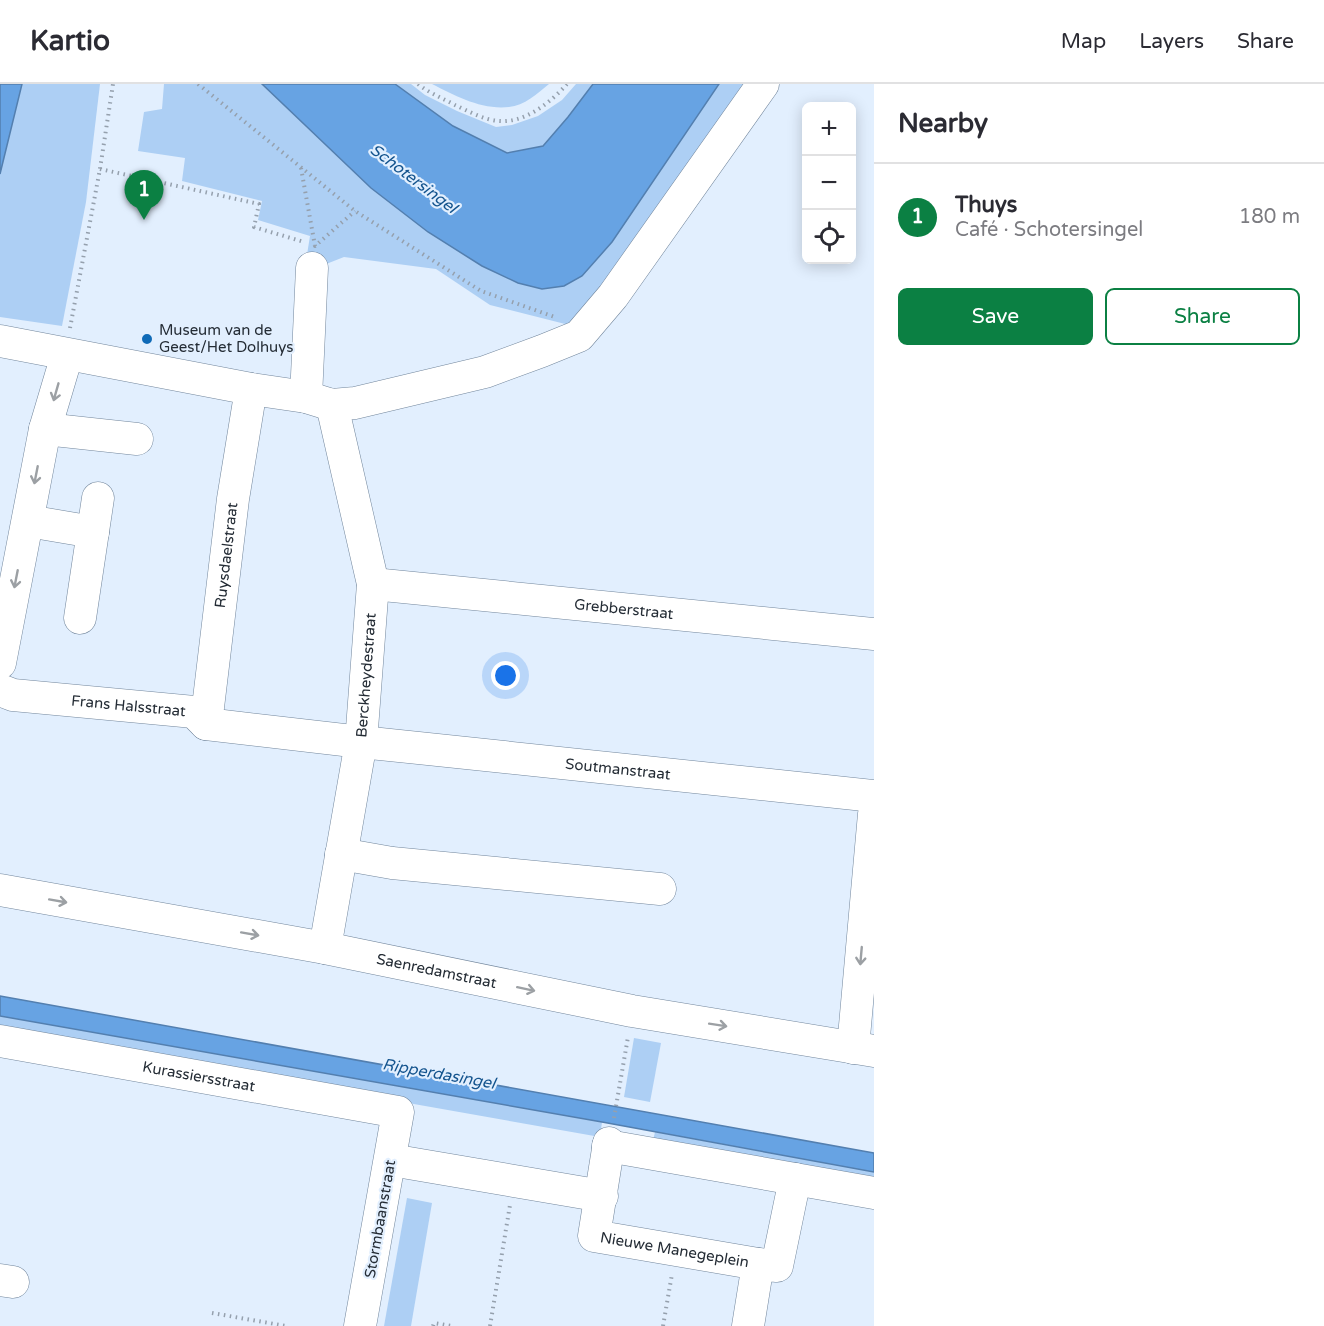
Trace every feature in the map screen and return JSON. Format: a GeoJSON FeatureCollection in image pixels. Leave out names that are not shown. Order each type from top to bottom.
{"type":"FeatureCollection","features":[{"type":"Feature","properties":{"kind":"street"},"geometry":{"type":"LineString","coordinates":[[0,341],[251,389],[319,401],[355,404],[485,372],[579,336],[613,296],[762,84]]}},
{"type":"Feature","properties":{"kind":"street","name":"Berckheydestraat"},"geometry":{"type":"LineString","coordinates":[[313,257],[319,401],[373,584],[361,742],[325,948]]}},
{"type":"Feature","properties":{"kind":"street"},"geometry":{"type":"LineString","coordinates":[[0,663],[45,429],[67,355]]}},
{"type":"Feature","properties":{"kind":"street","name":"Ruysdaelstraat"},"geometry":{"type":"LineString","coordinates":[[206,724],[233,499],[251,389]]}},
{"type":"Feature","properties":{"kind":"street"},"geometry":{"type":"LineString","coordinates":[[45,429],[137,439]]}},
{"type":"Feature","properties":{"kind":"street"},"geometry":{"type":"LineString","coordinates":[[80,618],[98,498]]}},
{"type":"Feature","properties":{"kind":"street"},"geometry":{"type":"LineString","coordinates":[[28,521],[93,532]]}},
{"type":"Feature","properties":{"kind":"street","name":"Grebberstraat"},"geometry":{"type":"LineString","coordinates":[[373,584],[874,634]]}},
{"type":"Feature","properties":{"kind":"street","name":"Frans Halsstraat"},"geometry":{"type":"LineString","coordinates":[[0,690],[13,695],[194,712],[206,724],[361,742]]}},
{"type":"Feature","properties":{"kind":"street","name":"Soutmanstraat"},"geometry":{"type":"LineString","coordinates":[[361,742],[874,796]]}},
{"type":"Feature","properties":{"kind":"street"},"geometry":{"type":"LineString","coordinates":[[864,1050],[874,814]]}},
{"type":"Feature","properties":{"kind":"street"},"geometry":{"type":"LineString","coordinates":[[341,854],[392,863],[660,889]]}},
{"type":"Feature","properties":{"kind":"street","name":"Saenredamstraat"},"geometry":{"type":"LineString","coordinates":[[0,890],[325,948],[632,1011],[864,1050]]}},
{"type":"Feature","properties":{"kind":"street","name":"Kurassiersstraat"},"geometry":{"type":"LineString","coordinates":[[0,1041],[398,1112]]}},
{"type":"Feature","properties":{"kind":"street","name":"Stormbaanstraat"},"geometry":{"type":"LineString","coordinates":[[360,1326],[398,1112]]}},
{"type":"Feature","properties":{"kind":"street","name":"Nieuwe Manegeplein"},"geometry":{"type":"LineString","coordinates":[[758,1264],[594,1236],[609,1144],[874,1193]]}},
{"type":"Feature","properties":{"kind":"street"},"geometry":{"type":"LineString","coordinates":[[391,1160],[602,1196]]}},
{"type":"Feature","properties":{"kind":"street"},"geometry":{"type":"LineString","coordinates":[[748,1326],[758,1264],[777,1266],[795,1179]]}},
{"type":"Feature","properties":{"kind":"path"},"geometry":{"type":"LineString","coordinates":[[67,355],[70,326],[100,169],[113,84]]}},
{"type":"Feature","properties":{"kind":"path"},"geometry":{"type":"LineString","coordinates":[[198,84],[355,211],[481,291],[555,317]]}},
{"type":"Feature","properties":{"kind":"path"},"geometry":{"type":"LineString","coordinates":[[418,84],[427,92],[471,113],[497,121],[515,120],[536,111],[556,96],[567,84]]}},
{"type":"Feature","properties":{"kind":"path"},"geometry":{"type":"LineString","coordinates":[[301,167],[313,257]]}},
{"type":"Feature","properties":{"kind":"path"},"geometry":{"type":"LineString","coordinates":[[100,169],[259,204],[254,227],[313,257]]}},
{"type":"Feature","properties":{"kind":"path"},"geometry":{"type":"LineString","coordinates":[[313,257],[355,211]]}},
{"type":"Feature","properties":{"kind":"path"},"geometry":{"type":"LineString","coordinates":[[616,1104],[630,1028]]}},
{"type":"Feature","properties":{"kind":"path"},"geometry":{"type":"LineString","coordinates":[[490,1326],[514,1182]]}},
{"type":"Feature","properties":{"kind":"path"},"geometry":{"type":"LineString","coordinates":[[663,1326],[676,1250]]}},
{"type":"Feature","properties":{"kind":"path"},"geometry":{"type":"LineString","coordinates":[[212,1313],[286,1326]]}},
{"type":"Feature","properties":{"kind":"path"},"geometry":{"type":"LineString","coordinates":[[434,1324],[452,1326]]}},
{"type":"Feature","properties":{"kind":"shaded area"},"geometry":{"type":"Polygon","coordinates":[[[22,84],[100,84],[86,202],[62,326],[0,317],[0,174],[22,84]]]}},
{"type":"Feature","properties":{"kind":"shaded area"},"geometry":{"type":"Polygon","coordinates":[[[164,84],[262,84],[371,188],[428,232],[482,266],[581,276],[612,242],[719,84],[749,84],[577,327],[490,305],[436,269],[344,257],[316,268],[305,267],[310,236],[258,220],[262,201],[182,181],[185,158],[138,151],[144,112],[162,109],[164,84]]]}},
{"type":"Feature","properties":{"kind":"shaded area"},"geometry":{"type":"Polygon","coordinates":[[[395,84],[411,84],[425,95],[496,127],[512,125],[538,116],[562,100],[576,84],[593,84],[543,146],[507,153],[453,126],[395,84]]]}},
{"type":"Feature","properties":{"kind":"shaded area"},"geometry":{"type":"Polygon","coordinates":[[[432,84],[549,84],[520,104],[499,107],[469,101],[432,84]]]}},
{"type":"Feature","properties":{"kind":"shaded area"},"geometry":{"type":"Polygon","coordinates":[[[0,1016],[602,1122],[600,1137],[0,1031],[0,1016]]]}},
{"type":"Feature","properties":{"kind":"shaded area"},"geometry":{"type":"Polygon","coordinates":[[[634,1038],[661,1043],[650,1102],[624,1097],[634,1038]]]}},
{"type":"Feature","properties":{"kind":"shaded area"},"geometry":{"type":"Polygon","coordinates":[[[655,1132],[874,1172],[874,1185],[652,1145],[655,1132]]]}},
{"type":"Feature","properties":{"kind":"shaded area"},"geometry":{"type":"Polygon","coordinates":[[[407,1198],[432,1203],[411,1326],[384,1326],[407,1198]]]}},
{"type":"Feature","properties":{"kind":"water"},"geometry":{"type":"Polygon","coordinates":[[[0,84],[22,84],[0,174],[0,84]]]}},
{"type":"Feature","properties":{"kind":"water","name":"Schotersingel"},"geometry":{"type":"Polygon","coordinates":[[[262,84],[395,84],[453,126],[507,153],[543,146],[593,84],[719,84],[612,242],[582,276],[564,286],[542,289],[518,283],[482,266],[428,232],[371,188],[262,84]]]}},
{"type":"Feature","properties":{"kind":"water"},"geometry":{"type":"Polygon","coordinates":[[[0,996],[874,1153],[874,1172],[0,1016],[0,996]]]}},
{"type":"Feature","properties":{"kind":"place","name":"Thuys"},"geometry":{"type":"Point","coordinates":[144,220]}},
{"type":"Feature","properties":{"kind":"place","name":"Museum van de Geest/Het Dolhuys"},"geometry":{"type":"Point","coordinates":[147,339]}},
{"type":"Feature","properties":{"kind":"water label","name":"Ripperdasingel"},"geometry":{"type":"Point","coordinates":[439,1073]}}]}
